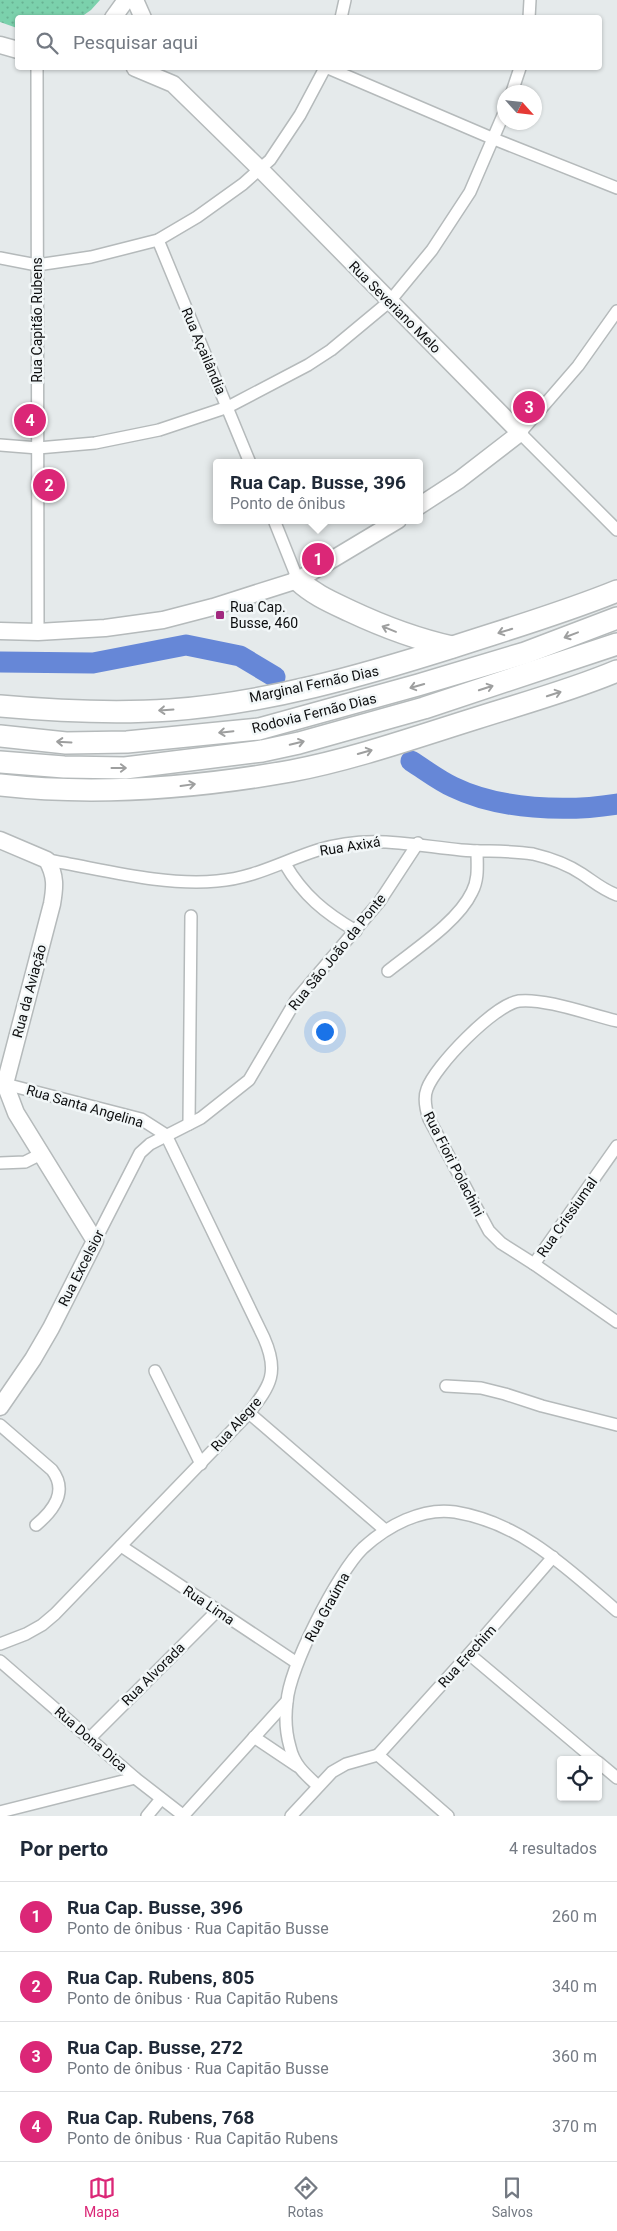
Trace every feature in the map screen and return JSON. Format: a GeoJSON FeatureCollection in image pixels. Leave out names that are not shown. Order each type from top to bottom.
{"type":"FeatureCollection","features":[{"type":"Feature","properties":{"kind":"highway"},"geometry":{"type":"LineString","coordinates":[[298,580],[319,597],[374,623],[419,640],[452,647]]}},
{"type":"Feature","properties":{"kind":"highway","name":"Marginal Fernão Dias"},"geometry":{"type":"LineString","coordinates":[[0,706],[66,711],[133,712],[200,707],[325,684],[361,676],[564,612],[617,591]]}},
{"type":"Feature","properties":{"kind":"highway","name":"Rodovia Fernão Dias"},"geometry":{"type":"LineString","coordinates":[[0,736],[66,742],[127,742],[258,729],[516,656],[617,618]]}},
{"type":"Feature","properties":{"kind":"highway","name":"Rodovia Fernão Dias"},"geometry":{"type":"LineString","coordinates":[[0,762],[64,767],[125,768],[262,751],[299,743],[424,708],[617,644]]}},
{"type":"Feature","properties":{"kind":"highway"},"geometry":{"type":"LineString","coordinates":[[0,785],[72,790],[172,788],[292,770],[419,737],[617,671]]}},
{"type":"Feature","properties":{"kind":"street"},"geometry":{"type":"LineString","coordinates":[[116,15],[126,0]]}},
{"type":"Feature","properties":{"kind":"street"},"geometry":{"type":"LineString","coordinates":[[136,0],[142,15]]}},
{"type":"Feature","properties":{"kind":"street"},"geometry":{"type":"LineString","coordinates":[[342,15],[345,0]]}},
{"type":"Feature","properties":{"kind":"street"},"geometry":{"type":"LineString","coordinates":[[529,15],[530,0]]}},
{"type":"Feature","properties":{"kind":"street"},"geometry":{"type":"LineString","coordinates":[[0,45],[15,49]]}},
{"type":"Feature","properties":{"kind":"street","name":"Rua Capitão Rubens"},"geometry":{"type":"LineString","coordinates":[[37,70],[38,632]]}},
{"type":"Feature","properties":{"kind":"street"},"geometry":{"type":"LineString","coordinates":[[140,70],[173,84]]}},
{"type":"Feature","properties":{"kind":"street"},"geometry":{"type":"LineString","coordinates":[[167,70],[173,84]]}},
{"type":"Feature","properties":{"kind":"street"},"geometry":{"type":"LineString","coordinates":[[0,258],[37,265],[92,257],[158,240],[197,217],[261,170],[289,134],[326,70]]}},
{"type":"Feature","properties":{"kind":"street"},"geometry":{"type":"LineString","coordinates":[[332,70],[494,139],[617,188]]}},
{"type":"Feature","properties":{"kind":"street"},"geometry":{"type":"LineString","coordinates":[[514,85],[519,70]]}},
{"type":"Feature","properties":{"kind":"street","name":"Rua Severiano Melo"},"geometry":{"type":"LineString","coordinates":[[173,84],[261,170],[617,530]]}},
{"type":"Feature","properties":{"kind":"street"},"geometry":{"type":"LineString","coordinates":[[0,444],[38,448],[94,443],[151,432],[228,408],[308,365],[331,350],[390,301],[432,250],[470,192],[497,130]]}},
{"type":"Feature","properties":{"kind":"street","name":"Rua Açailândia"},"geometry":{"type":"LineString","coordinates":[[158,240],[248,459]]}},
{"type":"Feature","properties":{"kind":"street"},"geometry":{"type":"LineString","coordinates":[[423,503],[458,480],[520,433],[578,366],[617,311]]}},
{"type":"Feature","properties":{"kind":"street"},"geometry":{"type":"LineString","coordinates":[[276,524],[298,580]]}},
{"type":"Feature","properties":{"kind":"street"},"geometry":{"type":"LineString","coordinates":[[0,631],[38,632],[105,628],[163,620],[213,607],[298,580],[391,524]]}},
{"type":"Feature","properties":{"kind":"street"},"geometry":{"type":"LineString","coordinates":[[0,840],[47,860]]}},
{"type":"Feature","properties":{"kind":"street","name":"Rua Axixá"},"geometry":{"type":"LineString","coordinates":[[47,860],[179,881],[234,879],[285,864],[318,850],[340,845],[392,841],[477,851],[516,852],[549,858],[580,873],[606,891],[617,895]]}},
{"type":"Feature","properties":{"kind":"street","name":"Rua São João da Ponte"},"geometry":{"type":"LineString","coordinates":[[166,1135],[216,1108],[249,1080],[296,1000],[380,901],[418,843]]}},
{"type":"Feature","properties":{"kind":"street"},"geometry":{"type":"LineString","coordinates":[[388,971],[460,912],[473,891],[478,873],[477,851]]}},
{"type":"Feature","properties":{"kind":"street","name":"Rua da Aviação"},"geometry":{"type":"LineString","coordinates":[[3,1083],[52,904],[56,883],[47,860]]}},
{"type":"Feature","properties":{"kind":"street"},"geometry":{"type":"LineString","coordinates":[[285,864],[303,890],[324,912],[356,931]]}},
{"type":"Feature","properties":{"kind":"street"},"geometry":{"type":"LineString","coordinates":[[189,1124],[190,916]]}},
{"type":"Feature","properties":{"kind":"street","name":"Rua Fiori Polachini"},"geometry":{"type":"LineString","coordinates":[[617,1021],[544,1003],[519,1001],[501,1008],[478,1027],[432,1076],[426,1091],[425,1106],[429,1119],[489,1231],[501,1243],[617,1322]]}},
{"type":"Feature","properties":{"kind":"street"},"geometry":{"type":"LineString","coordinates":[[3,1083],[16,1112],[95,1241]]}},
{"type":"Feature","properties":{"kind":"street","name":"Rua Santa Angelina"},"geometry":{"type":"LineString","coordinates":[[3,1083],[141,1120],[166,1135]]}},
{"type":"Feature","properties":{"kind":"street","name":"Rua Excelsior"},"geometry":{"type":"LineString","coordinates":[[0,1407],[42,1344],[140,1153],[150,1144],[166,1135]]}},
{"type":"Feature","properties":{"kind":"street","name":"Rua Alegre"},"geometry":{"type":"LineString","coordinates":[[0,1644],[26,1634],[42,1625],[79,1590],[249,1413],[268,1387],[272,1378],[273,1365],[270,1350],[166,1135]]}},
{"type":"Feature","properties":{"kind":"street","name":"Rua Crissiumal"},"geometry":{"type":"LineString","coordinates":[[534,1264],[617,1147]]}},
{"type":"Feature","properties":{"kind":"street"},"geometry":{"type":"LineString","coordinates":[[0,1163],[25,1162],[41,1154]]}},
{"type":"Feature","properties":{"kind":"street"},"geometry":{"type":"LineString","coordinates":[[155,1371],[201,1464]]}},
{"type":"Feature","properties":{"kind":"street"},"geometry":{"type":"LineString","coordinates":[[446,1386],[474,1387],[505,1394],[542,1406],[617,1425]]}},
{"type":"Feature","properties":{"kind":"street"},"geometry":{"type":"LineString","coordinates":[[249,1413],[385,1530]]}},
{"type":"Feature","properties":{"kind":"street"},"geometry":{"type":"LineString","coordinates":[[0,1426],[57,1476],[59,1496],[50,1512],[36,1525]]}},
{"type":"Feature","properties":{"kind":"street","name":"Rua Graúma"},"geometry":{"type":"LineString","coordinates":[[297,1766],[290,1748],[287,1726],[287,1701],[297,1663],[324,1608],[343,1575],[362,1549],[385,1530],[411,1518],[432,1513],[453,1512],[489,1520],[520,1534],[553,1557],[617,1611]]}},
{"type":"Feature","properties":{"kind":"street","name":"Rua Lima"},"geometry":{"type":"LineString","coordinates":[[121,1546],[297,1663]]}},
{"type":"Feature","properties":{"kind":"street","name":"Rua Erechim"},"geometry":{"type":"LineString","coordinates":[[378,1755],[470,1654],[553,1557]]}},
{"type":"Feature","properties":{"kind":"street","name":"Rua Alvorada"},"geometry":{"type":"LineString","coordinates":[[90,1738],[217,1610]]}},
{"type":"Feature","properties":{"kind":"street"},"geometry":{"type":"LineString","coordinates":[[470,1654],[590,1756]]}},
{"type":"Feature","properties":{"kind":"street","name":"Rua Dona Dica"},"geometry":{"type":"LineString","coordinates":[[0,1661],[135,1778],[184,1816]]}},
{"type":"Feature","properties":{"kind":"street"},"geometry":{"type":"LineString","coordinates":[[184,1816],[287,1701]]}},
{"type":"Feature","properties":{"kind":"street","name":"Rua Graúma"},"geometry":{"type":"LineString","coordinates":[[254,1737],[297,1766],[318,1786]]}},
{"type":"Feature","properties":{"kind":"street"},"geometry":{"type":"LineString","coordinates":[[291,1816],[332,1772],[346,1764],[378,1755],[448,1816]]}},
{"type":"Feature","properties":{"kind":"street"},"geometry":{"type":"LineString","coordinates":[[602,1765],[617,1778]]}},
{"type":"Feature","properties":{"kind":"street"},"geometry":{"type":"LineString","coordinates":[[1,1811],[135,1778]]}},
{"type":"Feature","properties":{"kind":"street"},"geometry":{"type":"LineString","coordinates":[[147,1816],[161,1799]]}},
{"type":"Feature","properties":{"kind":"green space"},"geometry":{"type":"Polygon","coordinates":[[[0,0],[100,0],[84,15],[15,15],[15,27],[0,22],[0,0]]]}},
{"type":"Feature","properties":{"kind":"waterway"},"geometry":{"type":"LineString","coordinates":[[0,662],[93,663],[186,645],[240,656],[275,677]]}},
{"type":"Feature","properties":{"kind":"waterway"},"geometry":{"type":"LineString","coordinates":[[411,761],[437,778],[471,795],[512,805],[577,808],[617,804]]}},
{"type":"Feature","properties":{"kind":"place","name":"Rua Cap. Busse, 272"},"geometry":{"type":"Point","coordinates":[529,407]}},
{"type":"Feature","properties":{"kind":"place","name":"Rua Cap. Rubens, 768"},"geometry":{"type":"Point","coordinates":[30,420]}},
{"type":"Feature","properties":{"kind":"place","name":"Rua Cap. Rubens, 805"},"geometry":{"type":"Point","coordinates":[49,485]}},
{"type":"Feature","properties":{"kind":"place","name":"Rua Cap. Busse, 396"},"geometry":{"type":"Point","coordinates":[318,559]}},
{"type":"Feature","properties":{"kind":"place","name":"Rua Cap. Busse, 460"},"geometry":{"type":"Point","coordinates":[220,615]}}]}
